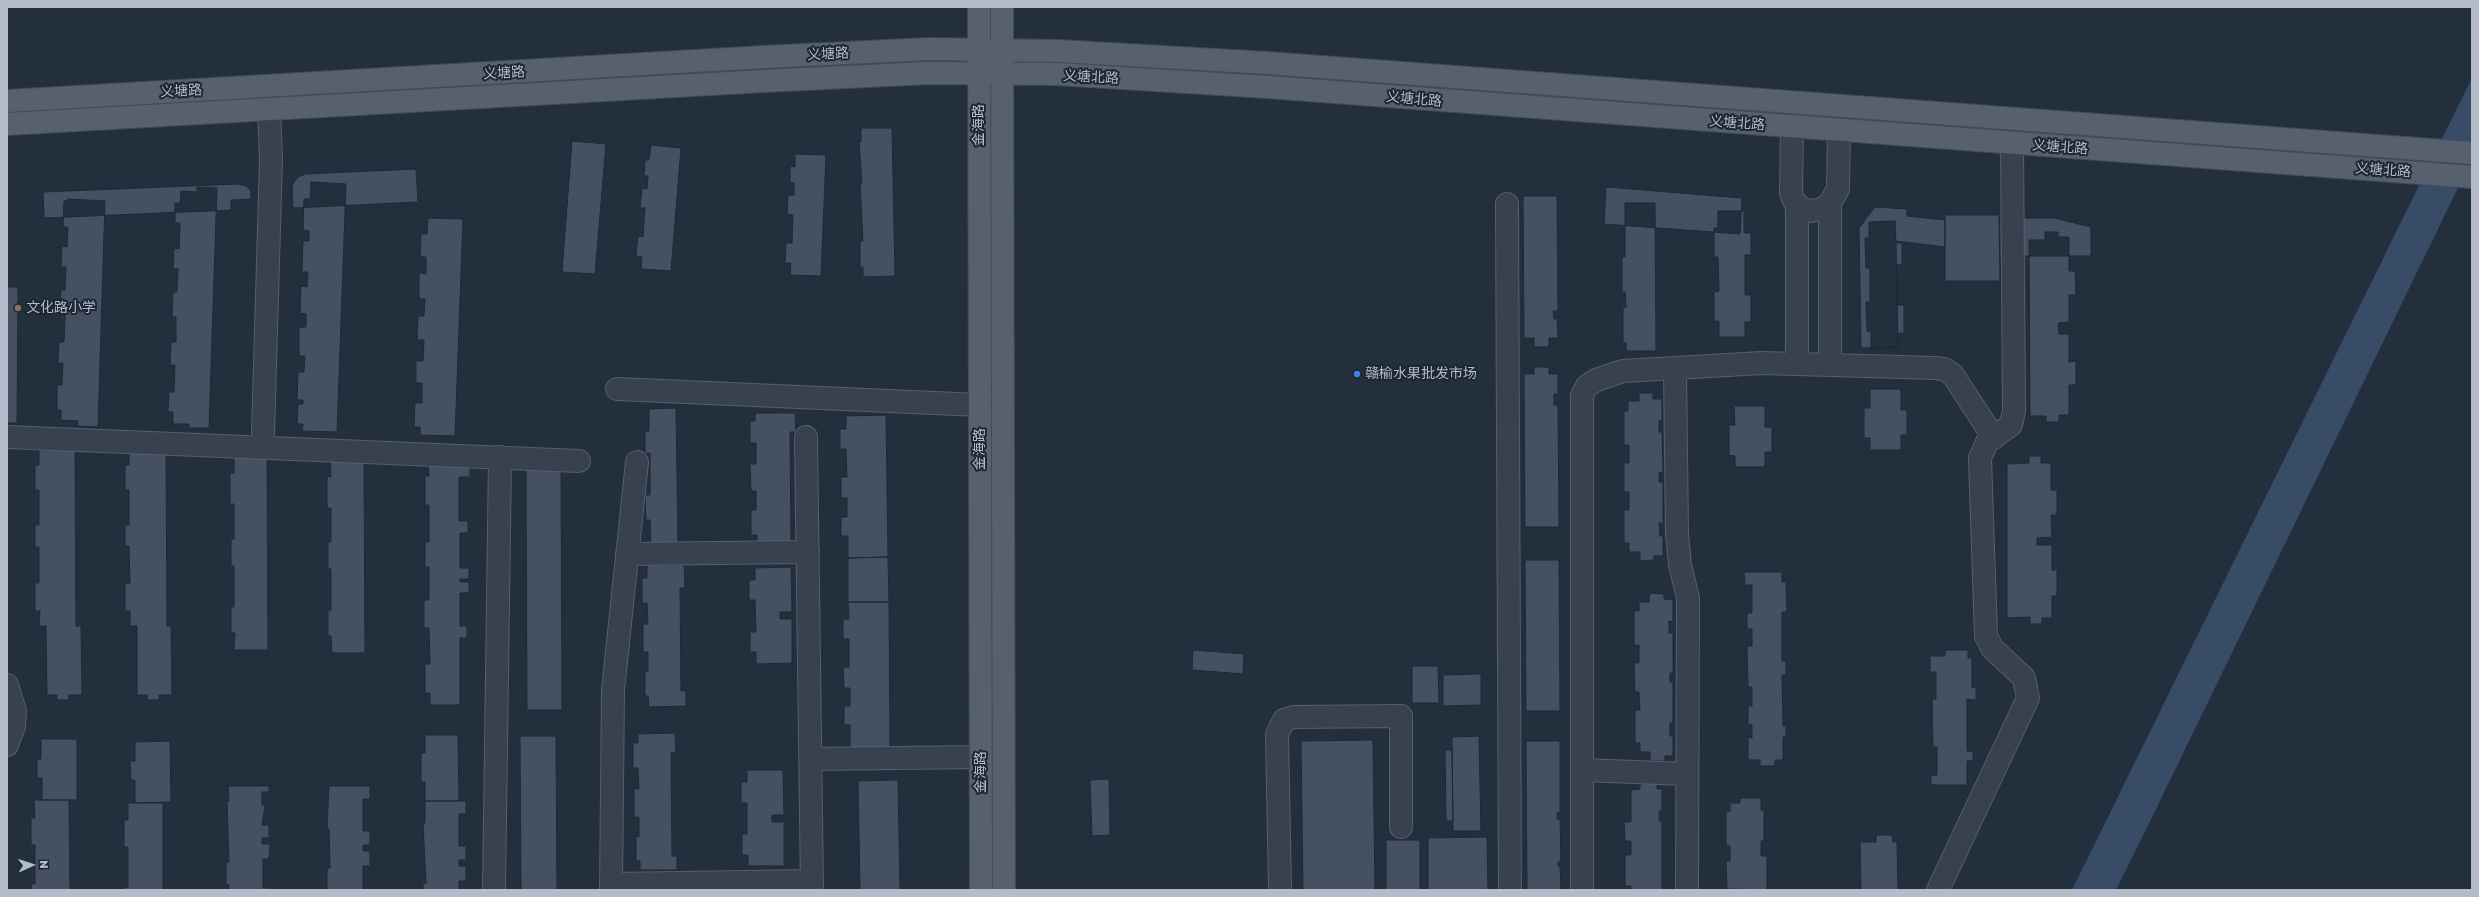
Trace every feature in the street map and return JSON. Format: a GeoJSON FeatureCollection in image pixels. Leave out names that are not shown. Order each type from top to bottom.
{"type":"FeatureCollection","features":[{"type":"Feature","properties":{"kind":"main road","name":"金海路"},"geometry":{"type":"LineString","coordinates":[[979,7],[981,890]]}},
{"type":"Feature","properties":{"kind":"main road","name":"金海路"},"geometry":{"type":"LineString","coordinates":[[1002,7],[1004,890]]}},
{"type":"Feature","properties":{"kind":"main road","name":"义塘路"},"geometry":{"type":"LineString","coordinates":[[7,101],[755,58],[929,50],[1002,50]]}},
{"type":"Feature","properties":{"kind":"main road","name":"义塘北路"},"geometry":{"type":"LineString","coordinates":[[1002,50],[1058,51],[1268,63],[2472,153]]}},
{"type":"Feature","properties":{"kind":"main road","name":"义塘路"},"geometry":{"type":"LineString","coordinates":[[7,124],[772,80],[929,73],[1002,74]]}},
{"type":"Feature","properties":{"kind":"main road","name":"义塘北路"},"geometry":{"type":"LineString","coordinates":[[1002,74],[1057,74],[1267,87],[2472,177]]}},
{"type":"Feature","properties":{"kind":"lane"},"geometry":{"type":"LineString","coordinates":[[263,433],[271,159],[269,110]]}},
{"type":"Feature","properties":{"kind":"lane"},"geometry":{"type":"LineString","coordinates":[[1792,127],[1791,193],[1797,204],[1802,209],[1811,211],[1822,209],[1830,203],[1838,189],[1839,130]]}},
{"type":"Feature","properties":{"kind":"lane"},"geometry":{"type":"LineString","coordinates":[[1938,890],[2028,698],[2024,678],[1992,648],[1986,636],[1980,458],[1987,442],[2011,425],[2014,411],[2012,143]]}},
{"type":"Feature","properties":{"kind":"lane"},"geometry":{"type":"LineString","coordinates":[[1830,203],[1830,364]]}},
{"type":"Feature","properties":{"kind":"lane"},"geometry":{"type":"LineString","coordinates":[[1507,204],[1510,890]]}},
{"type":"Feature","properties":{"kind":"lane"},"geometry":{"type":"LineString","coordinates":[[1797,204],[1797,364]]}},
{"type":"Feature","properties":{"kind":"lane"},"geometry":{"type":"LineString","coordinates":[[1582,890],[1582,395],[1587,386],[1610,375],[1623,371],[1762,363],[1830,364],[1944,369],[1953,375],[1994,438]]}},
{"type":"Feature","properties":{"kind":"lane"},"geometry":{"type":"LineString","coordinates":[[1675,368],[1677,534],[1680,565],[1688,598],[1687,890]]}},
{"type":"Feature","properties":{"kind":"lane"},"geometry":{"type":"LineString","coordinates":[[617,389],[980,405]]}},
{"type":"Feature","properties":{"kind":"lane"},"geometry":{"type":"LineString","coordinates":[[7,437],[579,460]]}},
{"type":"Feature","properties":{"kind":"lane"},"geometry":{"type":"LineString","coordinates":[[636,462],[613,690],[612,887],[812,885],[806,437]]}},
{"type":"Feature","properties":{"kind":"lane"},"geometry":{"type":"LineString","coordinates":[[494,890],[500,457]]}},
{"type":"Feature","properties":{"kind":"lane"},"geometry":{"type":"LineString","coordinates":[[627,554],[808,552]]}},
{"type":"Feature","properties":{"kind":"lane"},"geometry":{"type":"LineString","coordinates":[[7,685],[15,711],[14,726],[7,745]]}},
{"type":"Feature","properties":{"kind":"lane"},"geometry":{"type":"LineString","coordinates":[[1280,890],[1277,734],[1284,720],[1294,717],[1401,716],[1402,827]]}},
{"type":"Feature","properties":{"kind":"lane"},"geometry":{"type":"LineString","coordinates":[[811,759],[981,756]]}},
{"type":"Feature","properties":{"kind":"lane"},"geometry":{"type":"LineString","coordinates":[[1582,770],[1687,774]]}},
{"type":"Feature","properties":{"kind":"water"},"geometry":{"type":"Polygon","coordinates":[[[2472,78],[2472,159],[2156,809],[2116,890],[2072,890],[2472,78]]]}},
{"type":"Feature","properties":{"kind":"building"},"geometry":{"type":"Polygon","coordinates":[[[861,128],[892,128],[895,276],[863,277],[863,267],[860,267],[860,241],[863,241],[860,184],[862,184],[859,142],[861,142],[861,128]]]}},
{"type":"Feature","properties":{"kind":"building"},"geometry":{"type":"Polygon","coordinates":[[[572,141],[606,144],[595,274],[562,272],[572,141]]]}},
{"type":"Feature","properties":{"kind":"building"},"geometry":{"type":"Polygon","coordinates":[[[651,145],[681,148],[671,271],[641,269],[642,257],[636,256],[638,236],[643,237],[645,208],[640,208],[642,188],[647,189],[648,176],[644,176],[645,160],[649,160],[651,145]]]}},
{"type":"Feature","properties":{"kind":"building"},"geometry":{"type":"Polygon","coordinates":[[[795,154],[826,155],[821,276],[790,275],[791,263],[785,263],[786,243],[792,243],[793,215],[787,214],[788,195],[794,195],[794,183],[790,182],[790,166],[795,167],[795,154]]]}},
{"type":"Feature","properties":{"kind":"building"},"geometry":{"type":"Polygon","coordinates":[[[416,169],[418,202],[293,208],[292,185],[298,177],[305,174],[416,169]]]}},
{"type":"Feature","properties":{"kind":"building"},"geometry":{"type":"Polygon","coordinates":[[[311,182],[346,184],[337,432],[302,431],[303,424],[297,424],[298,404],[303,404],[303,400],[297,400],[298,372],[304,372],[305,356],[299,356],[299,327],[306,327],[306,314],[300,313],[301,286],[307,287],[308,272],[302,272],[303,241],[309,241],[309,231],[303,230],[304,199],[310,199],[311,182]]]}},
{"type":"Feature","properties":{"kind":"building"},"geometry":{"type":"Polygon","coordinates":[[[237,184],[246,186],[251,191],[251,199],[231,200],[231,210],[44,218],[43,192],[237,184]]]}},
{"type":"Feature","properties":{"kind":"building"},"geometry":{"type":"Polygon","coordinates":[[[197,187],[217,188],[209,428],[189,428],[189,424],[173,424],[173,412],[168,412],[169,392],[174,392],[175,365],[170,365],[171,342],[176,342],[176,317],[172,317],[173,292],[177,292],[178,269],[173,269],[174,248],[179,249],[180,223],[175,223],[175,203],[180,203],[181,191],[197,192],[197,187]]]}},
{"type":"Feature","properties":{"kind":"building"},"geometry":{"type":"Polygon","coordinates":[[[1606,187],[1742,198],[1740,234],[1604,224],[1606,187]]]}},
{"type":"Feature","properties":{"kind":"building"},"geometry":{"type":"Polygon","coordinates":[[[1523,196],[1557,196],[1558,311],[1553,311],[1554,319],[1557,319],[1558,338],[1549,338],[1549,347],[1534,347],[1534,338],[1524,338],[1523,196]]]}},
{"type":"Feature","properties":{"kind":"building"},"geometry":{"type":"Polygon","coordinates":[[[68,199],[105,201],[98,427],[77,426],[78,421],[61,420],[61,410],[57,410],[57,385],[62,385],[63,363],[58,363],[59,342],[64,342],[65,315],[60,315],[61,290],[65,290],[66,267],[61,267],[62,246],[67,247],[68,227],[63,227],[64,201],[68,201],[68,199]]]}},
{"type":"Feature","properties":{"kind":"building"},"geometry":{"type":"Polygon","coordinates":[[[1625,203],[1655,203],[1656,351],[1626,351],[1626,343],[1623,343],[1623,307],[1626,307],[1625,292],[1622,292],[1622,257],[1625,257],[1625,203]]]}},
{"type":"Feature","properties":{"kind":"building"},"geometry":{"type":"Polygon","coordinates":[[[1875,207],[1907,209],[1907,216],[1945,220],[1945,247],[1896,241],[1898,347],[1861,348],[1859,228],[1875,207]]]}},
{"type":"Feature","properties":{"kind":"building"},"geometry":{"type":"Polygon","coordinates":[[[1718,211],[1744,211],[1744,233],[1751,233],[1751,255],[1745,255],[1745,295],[1751,295],[1751,322],[1745,322],[1745,337],[1719,337],[1719,321],[1714,321],[1714,292],[1719,291],[1718,257],[1714,257],[1714,228],[1718,228],[1718,211]]]}},
{"type":"Feature","properties":{"kind":"building"},"geometry":{"type":"Polygon","coordinates":[[[1945,215],[1999,215],[2000,281],[1945,281],[1945,215]]]}},
{"type":"Feature","properties":{"kind":"building"},"geometry":{"type":"Polygon","coordinates":[[[428,218],[463,219],[455,436],[420,435],[420,427],[414,427],[415,403],[422,403],[422,383],[416,383],[416,361],[423,361],[424,340],[417,340],[418,316],[424,316],[425,299],[419,299],[419,273],[426,274],[426,257],[420,257],[421,234],[427,234],[428,218]]]}},
{"type":"Feature","properties":{"kind":"building"},"geometry":{"type":"Polygon","coordinates":[[[2000,218],[2054,218],[2091,227],[2091,256],[2000,256],[2000,218]]]}},
{"type":"Feature","properties":{"kind":"building"},"geometry":{"type":"Polygon","coordinates":[[[1895,221],[1896,243],[1902,243],[1902,265],[1896,265],[1897,305],[1904,305],[1904,333],[1897,333],[1898,347],[1871,348],[1871,332],[1867,331],[1866,302],[1870,302],[1870,268],[1866,268],[1865,238],[1869,238],[1869,222],[1895,221]]]}},
{"type":"Feature","properties":{"kind":"building"},"geometry":{"type":"Polygon","coordinates":[[[2045,232],[2058,232],[2058,237],[2069,237],[2069,271],[2075,271],[2076,295],[2069,295],[2069,322],[2058,323],[2059,334],[2069,334],[2069,362],[2076,361],[2076,385],[2069,385],[2069,415],[2059,415],[2059,422],[2046,422],[2046,416],[2030,416],[2029,240],[2045,240],[2045,232]]]}},
{"type":"Feature","properties":{"kind":"building"},"geometry":{"type":"Polygon","coordinates":[[[7,287],[18,287],[17,423],[7,423],[7,287]]]}},
{"type":"Feature","properties":{"kind":"building"},"geometry":{"type":"Polygon","coordinates":[[[1534,367],[1549,367],[1549,374],[1558,374],[1558,394],[1554,394],[1554,405],[1558,405],[1559,527],[1525,527],[1524,374],[1534,374],[1534,367]]]}},
{"type":"Feature","properties":{"kind":"building"},"geometry":{"type":"Polygon","coordinates":[[[1870,389],[1901,389],[1901,410],[1907,410],[1907,435],[1901,435],[1901,450],[1870,450],[1870,438],[1864,438],[1864,408],[1870,408],[1870,389]]]}},
{"type":"Feature","properties":{"kind":"building"},"geometry":{"type":"Polygon","coordinates":[[[1639,393],[1653,393],[1653,399],[1662,399],[1662,421],[1659,421],[1659,432],[1662,432],[1663,472],[1659,473],[1659,482],[1663,482],[1663,523],[1659,523],[1660,536],[1663,536],[1663,556],[1654,556],[1654,560],[1640,561],[1640,552],[1629,552],[1629,543],[1624,543],[1624,510],[1629,510],[1629,492],[1624,492],[1624,463],[1629,463],[1629,445],[1624,445],[1624,411],[1628,411],[1628,401],[1639,401],[1639,393]]]}},
{"type":"Feature","properties":{"kind":"building"},"geometry":{"type":"Polygon","coordinates":[[[1734,406],[1765,406],[1765,427],[1772,427],[1772,452],[1765,452],[1765,467],[1735,467],[1735,456],[1729,455],[1729,425],[1735,425],[1734,406]]]}},
{"type":"Feature","properties":{"kind":"building"},"geometry":{"type":"Polygon","coordinates":[[[676,408],[678,543],[651,543],[650,520],[646,520],[645,495],[650,495],[650,453],[645,454],[645,431],[649,431],[649,409],[676,408]]]}},
{"type":"Feature","properties":{"kind":"building"},"geometry":{"type":"Polygon","coordinates":[[[755,413],[795,413],[796,432],[790,432],[791,541],[757,542],[757,535],[751,535],[751,510],[756,510],[756,491],[751,491],[750,464],[756,464],[756,443],[750,443],[750,421],[755,421],[755,413]]]}},
{"type":"Feature","properties":{"kind":"building"},"geometry":{"type":"Polygon","coordinates":[[[886,415],[888,557],[848,558],[848,536],[841,536],[841,517],[847,517],[847,498],[841,498],[841,477],[847,477],[846,449],[840,449],[840,429],[846,429],[846,416],[886,415]]]}},
{"type":"Feature","properties":{"kind":"building"},"geometry":{"type":"Polygon","coordinates":[[[39,450],[75,450],[76,626],[81,626],[82,695],[69,695],[69,700],[57,700],[57,695],[47,695],[46,626],[39,626],[40,611],[35,611],[35,583],[39,583],[39,547],[35,547],[35,525],[39,525],[39,490],[35,490],[35,465],[39,465],[39,450]]]}},
{"type":"Feature","properties":{"kind":"building"},"geometry":{"type":"Polygon","coordinates":[[[129,450],[166,450],[167,626],[171,626],[172,695],[159,695],[159,700],[147,700],[147,695],[137,695],[137,626],[130,626],[130,611],[125,611],[125,583],[130,583],[129,546],[125,546],[125,525],[129,525],[129,490],[125,490],[125,465],[129,465],[129,450]]]}},
{"type":"Feature","properties":{"kind":"building"},"geometry":{"type":"Polygon","coordinates":[[[234,451],[267,451],[268,650],[234,650],[235,633],[231,633],[231,607],[234,607],[234,566],[231,566],[231,539],[234,539],[234,504],[230,504],[230,473],[234,473],[234,451]]]}},
{"type":"Feature","properties":{"kind":"building"},"geometry":{"type":"Polygon","coordinates":[[[364,454],[365,653],[332,653],[331,636],[328,636],[328,610],[331,610],[331,569],[328,569],[328,542],[331,542],[331,508],[327,508],[327,476],[331,477],[330,455],[364,454]]]}},
{"type":"Feature","properties":{"kind":"building"},"geometry":{"type":"Polygon","coordinates":[[[2029,456],[2041,456],[2041,463],[2051,463],[2051,490],[2057,490],[2057,515],[2051,515],[2052,537],[2037,538],[2037,545],[2052,545],[2052,570],[2057,570],[2057,596],[2052,596],[2052,618],[2042,618],[2042,624],[2030,624],[2030,617],[2007,618],[2007,464],[2029,463],[2029,456]]]}},
{"type":"Feature","properties":{"kind":"building"},"geometry":{"type":"Polygon","coordinates":[[[428,464],[470,464],[470,477],[459,477],[459,521],[468,521],[468,533],[460,533],[460,568],[469,568],[469,579],[460,579],[460,582],[469,582],[469,593],[460,593],[460,626],[467,626],[467,638],[460,638],[460,705],[430,705],[430,693],[425,693],[425,664],[430,664],[429,628],[424,628],[424,600],[429,600],[429,567],[425,567],[425,542],[429,542],[429,505],[425,505],[425,476],[429,476],[428,464]]]}},
{"type":"Feature","properties":{"kind":"building"},"geometry":{"type":"Polygon","coordinates":[[[526,467],[561,467],[562,710],[527,710],[526,467]]]}},
{"type":"Feature","properties":{"kind":"building"},"geometry":{"type":"Polygon","coordinates":[[[888,557],[889,602],[848,602],[848,558],[888,557]]]}},
{"type":"Feature","properties":{"kind":"building"},"geometry":{"type":"Polygon","coordinates":[[[1525,560],[1559,560],[1560,711],[1526,711],[1525,560]]]}},
{"type":"Feature","properties":{"kind":"building"},"geometry":{"type":"Polygon","coordinates":[[[647,565],[684,565],[685,588],[680,588],[681,691],[686,691],[686,706],[649,707],[648,696],[645,696],[645,672],[648,671],[648,652],[643,652],[643,624],[648,624],[647,603],[642,603],[642,578],[647,578],[647,565]]]}},
{"type":"Feature","properties":{"kind":"building"},"geometry":{"type":"Polygon","coordinates":[[[791,567],[792,612],[780,612],[780,619],[792,619],[792,663],[756,664],[756,652],[750,652],[750,632],[756,632],[755,600],[749,600],[749,580],[755,580],[755,568],[791,567]]]}},
{"type":"Feature","properties":{"kind":"building"},"geometry":{"type":"Polygon","coordinates":[[[1744,572],[1782,572],[1782,582],[1786,582],[1787,612],[1782,612],[1782,661],[1786,661],[1786,675],[1782,675],[1783,726],[1786,726],[1786,737],[1783,737],[1783,760],[1775,760],[1775,766],[1760,766],[1760,760],[1748,760],[1748,737],[1752,738],[1752,725],[1748,724],[1748,706],[1752,706],[1752,687],[1748,687],[1747,646],[1752,646],[1752,629],[1747,629],[1747,613],[1752,613],[1752,585],[1745,585],[1744,572]]]}},
{"type":"Feature","properties":{"kind":"building"},"geometry":{"type":"Polygon","coordinates":[[[1650,593],[1664,594],[1664,599],[1673,600],[1673,622],[1669,621],[1669,633],[1673,633],[1673,673],[1670,673],[1670,682],[1673,682],[1673,723],[1670,723],[1670,736],[1673,736],[1673,756],[1665,756],[1665,761],[1650,761],[1650,752],[1640,752],[1640,743],[1635,743],[1635,710],[1640,710],[1639,692],[1635,692],[1634,663],[1639,663],[1639,645],[1634,645],[1634,611],[1639,611],[1639,602],[1649,602],[1650,593]]]}},
{"type":"Feature","properties":{"kind":"building"},"geometry":{"type":"Polygon","coordinates":[[[848,602],[889,602],[890,749],[850,749],[850,725],[844,725],[844,706],[850,706],[850,688],[844,688],[843,667],[849,667],[849,639],[843,639],[843,619],[849,619],[848,602]]]}},
{"type":"Feature","properties":{"kind":"building"},"geometry":{"type":"Polygon","coordinates":[[[1193,650],[1244,654],[1243,674],[1192,670],[1193,650]]]}},
{"type":"Feature","properties":{"kind":"building"},"geometry":{"type":"Polygon","coordinates":[[[1945,650],[1968,650],[1968,658],[1972,658],[1972,688],[1976,687],[1976,700],[1967,699],[1967,751],[1973,751],[1973,761],[1967,761],[1967,785],[1931,785],[1931,775],[1937,775],[1937,747],[1933,747],[1932,699],[1936,699],[1936,672],[1930,672],[1930,656],[1945,656],[1945,650]]]}},
{"type":"Feature","properties":{"kind":"building"},"geometry":{"type":"Polygon","coordinates":[[[1412,666],[1438,666],[1439,703],[1412,703],[1412,666]]]}},
{"type":"Feature","properties":{"kind":"building"},"geometry":{"type":"Polygon","coordinates":[[[1481,674],[1481,705],[1443,706],[1443,675],[1481,674]]]}},
{"type":"Feature","properties":{"kind":"building"},"geometry":{"type":"Polygon","coordinates":[[[675,733],[676,753],[671,753],[672,856],[677,856],[677,870],[640,870],[640,861],[636,861],[636,836],[639,837],[639,817],[634,817],[634,789],[639,789],[638,768],[633,768],[633,743],[638,743],[638,734],[675,733]]]}},
{"type":"Feature","properties":{"kind":"building"},"geometry":{"type":"Polygon","coordinates":[[[425,735],[458,735],[459,801],[425,801],[425,782],[421,782],[421,753],[425,753],[425,735]]]}},
{"type":"Feature","properties":{"kind":"building"},"geometry":{"type":"Polygon","coordinates":[[[520,736],[556,736],[557,890],[521,890],[520,736]]]}},
{"type":"Feature","properties":{"kind":"building"},"geometry":{"type":"Polygon","coordinates":[[[1479,736],[1481,831],[1453,831],[1452,737],[1479,736]]]}},
{"type":"Feature","properties":{"kind":"building"},"geometry":{"type":"Polygon","coordinates":[[[41,739],[77,739],[77,800],[42,800],[42,778],[37,778],[37,759],[41,759],[41,739]]]}},
{"type":"Feature","properties":{"kind":"building"},"geometry":{"type":"Polygon","coordinates":[[[1373,740],[1375,890],[1303,890],[1301,741],[1373,740]]]}},
{"type":"Feature","properties":{"kind":"building"},"geometry":{"type":"Polygon","coordinates":[[[170,741],[171,802],[135,803],[135,780],[131,780],[130,761],[135,761],[135,742],[170,741]]]}},
{"type":"Feature","properties":{"kind":"building"},"geometry":{"type":"Polygon","coordinates":[[[1526,741],[1560,741],[1560,813],[1557,813],[1557,819],[1560,819],[1561,861],[1558,862],[1558,866],[1560,866],[1561,890],[1527,890],[1526,741]]]}},
{"type":"Feature","properties":{"kind":"building"},"geometry":{"type":"Polygon","coordinates":[[[1445,750],[1452,750],[1453,821],[1446,821],[1445,750]]]}},
{"type":"Feature","properties":{"kind":"building"},"geometry":{"type":"Polygon","coordinates":[[[747,770],[783,770],[784,815],[772,815],[772,822],[784,822],[784,866],[748,866],[748,855],[742,855],[742,834],[747,834],[747,803],[741,803],[741,782],[747,782],[747,770]]]}},
{"type":"Feature","properties":{"kind":"building"},"geometry":{"type":"Polygon","coordinates":[[[1109,779],[1110,835],[1092,836],[1090,780],[1109,779]]]}},
{"type":"Feature","properties":{"kind":"building"},"geometry":{"type":"Polygon","coordinates":[[[898,780],[900,890],[860,890],[858,781],[898,780]]]}},
{"type":"Feature","properties":{"kind":"building"},"geometry":{"type":"Polygon","coordinates":[[[1657,783],[1657,789],[1662,789],[1662,811],[1659,811],[1659,821],[1662,821],[1662,890],[1631,890],[1631,886],[1625,886],[1625,855],[1631,855],[1631,841],[1625,841],[1624,822],[1631,822],[1631,790],[1640,789],[1640,784],[1657,783]]]}},
{"type":"Feature","properties":{"kind":"building"},"geometry":{"type":"Polygon","coordinates":[[[228,786],[269,786],[269,792],[262,792],[262,805],[265,805],[262,825],[269,825],[269,838],[262,838],[262,844],[270,844],[269,859],[263,859],[263,888],[270,888],[270,890],[229,890],[229,885],[226,885],[226,862],[229,862],[228,786]]]}},
{"type":"Feature","properties":{"kind":"building"},"geometry":{"type":"Polygon","coordinates":[[[329,786],[370,786],[370,799],[363,799],[363,831],[370,831],[370,845],[363,845],[363,851],[370,851],[370,866],[363,866],[363,890],[327,890],[327,868],[330,868],[329,829],[327,829],[329,786]]]}},
{"type":"Feature","properties":{"kind":"building"},"geometry":{"type":"Polygon","coordinates":[[[1740,798],[1761,798],[1761,810],[1764,810],[1764,841],[1761,841],[1761,856],[1767,856],[1767,890],[1727,889],[1726,861],[1730,861],[1730,846],[1726,845],[1726,812],[1730,811],[1730,803],[1740,803],[1740,798]]]}},
{"type":"Feature","properties":{"kind":"building"},"geometry":{"type":"Polygon","coordinates":[[[34,800],[69,800],[70,890],[31,890],[31,884],[35,884],[35,845],[31,845],[31,818],[35,818],[34,800]]]}},
{"type":"Feature","properties":{"kind":"building"},"geometry":{"type":"Polygon","coordinates":[[[425,801],[466,801],[466,814],[459,814],[459,846],[466,846],[466,860],[459,860],[459,866],[466,866],[466,881],[459,881],[459,890],[423,890],[423,883],[426,883],[423,823],[425,823],[425,801]]]}},
{"type":"Feature","properties":{"kind":"building"},"geometry":{"type":"Polygon","coordinates":[[[128,803],[163,803],[163,890],[124,890],[124,887],[128,887],[128,847],[124,847],[124,820],[128,820],[128,803]]]}},
{"type":"Feature","properties":{"kind":"building"},"geometry":{"type":"Polygon","coordinates":[[[1876,835],[1892,835],[1893,842],[1897,842],[1898,890],[1861,890],[1860,842],[1876,842],[1876,835]]]}},
{"type":"Feature","properties":{"kind":"building"},"geometry":{"type":"Polygon","coordinates":[[[1487,837],[1488,890],[1428,890],[1428,838],[1487,837]]]}},
{"type":"Feature","properties":{"kind":"building"},"geometry":{"type":"Polygon","coordinates":[[[1386,840],[1420,840],[1420,890],[1386,890],[1386,840]]]}},
{"type":"Feature","properties":{"kind":"place","name":"文化路小学"},"geometry":{"type":"Point","coordinates":[18,308]}},
{"type":"Feature","properties":{"kind":"place","name":"赣榆水果批发市场"},"geometry":{"type":"Point","coordinates":[1357,374]}}]}
